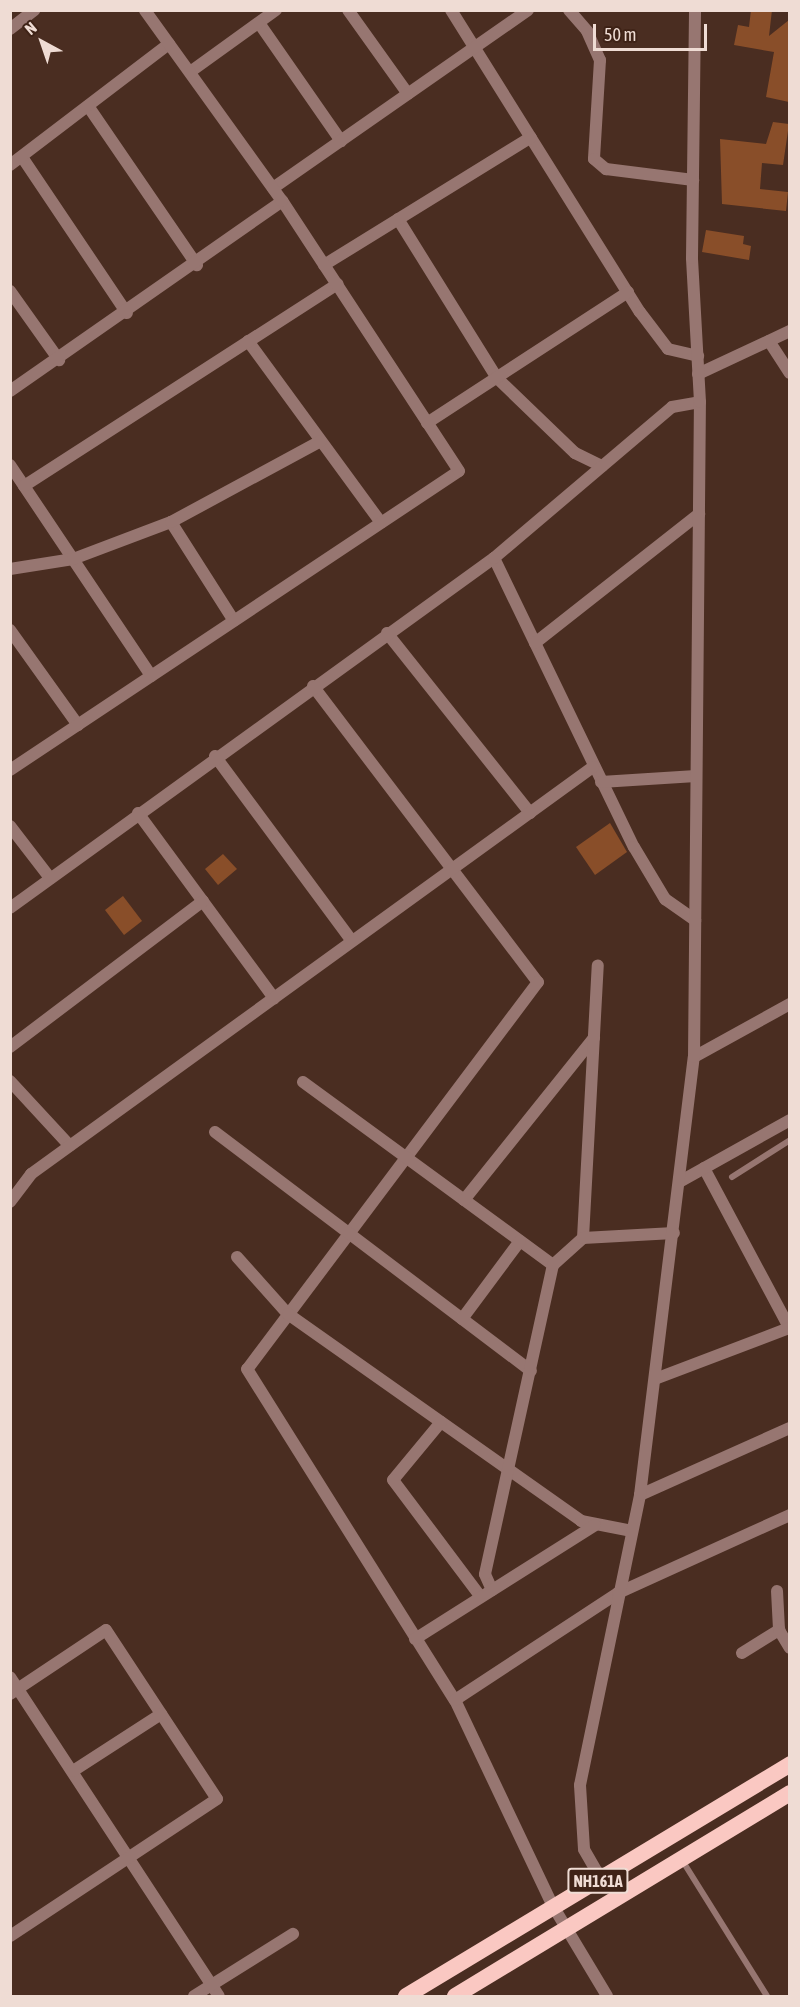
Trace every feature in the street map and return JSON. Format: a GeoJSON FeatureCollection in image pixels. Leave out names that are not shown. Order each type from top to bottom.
{"type":"FeatureCollection","features":[{"type":"Feature","properties":{"kind":"highway","name":"NH161A"},"geometry":{"type":"LineString","coordinates":[[406,1996],[789,1764]]}},
{"type":"Feature","properties":{"kind":"highway","name":"NH161A"},"geometry":{"type":"LineString","coordinates":[[455,1996],[789,1793]]}},
{"type":"Feature","properties":{"kind":"street"},"geometry":{"type":"LineString","coordinates":[[10,30],[34,10]]}},
{"type":"Feature","properties":{"kind":"street"},"geometry":{"type":"LineString","coordinates":[[10,770],[459,471],[282,201],[145,10]]}},
{"type":"Feature","properties":{"kind":"street"},"geometry":{"type":"LineString","coordinates":[[190,72],[276,10]]}},
{"type":"Feature","properties":{"kind":"street"},"geometry":{"type":"LineString","coordinates":[[348,10],[408,94]]}},
{"type":"Feature","properties":{"kind":"street"},"geometry":{"type":"LineString","coordinates":[[451,10],[628,292],[668,349],[698,356]]}},
{"type":"Feature","properties":{"kind":"street"},"geometry":{"type":"LineString","coordinates":[[273,188],[528,10]]}},
{"type":"Feature","properties":{"kind":"street"},"geometry":{"type":"LineString","coordinates":[[569,10],[587,31],[600,60],[594,159],[606,169],[693,180]]}},
{"type":"Feature","properties":{"kind":"street"},"geometry":{"type":"LineString","coordinates":[[601,1879],[584,1849],[580,1785],[640,1495],[681,1180],[694,1057],[700,402],[693,180],[695,10]]}},
{"type":"Feature","properties":{"kind":"street"},"geometry":{"type":"LineString","coordinates":[[258,23],[341,141]]}},
{"type":"Feature","properties":{"kind":"street"},"geometry":{"type":"LineString","coordinates":[[10,165],[169,44]]}},
{"type":"Feature","properties":{"kind":"street"},"geometry":{"type":"LineString","coordinates":[[88,106],[197,265]]}},
{"type":"Feature","properties":{"kind":"street"},"geometry":{"type":"LineString","coordinates":[[324,265],[531,137]]}},
{"type":"Feature","properties":{"kind":"street"},"geometry":{"type":"LineString","coordinates":[[22,157],[128,313]]}},
{"type":"Feature","properties":{"kind":"street"},"geometry":{"type":"LineString","coordinates":[[10,391],[197,265],[282,201]]}},
{"type":"Feature","properties":{"kind":"street"},"geometry":{"type":"LineString","coordinates":[[398,219],[497,378],[575,453],[602,466]]}},
{"type":"Feature","properties":{"kind":"street"},"geometry":{"type":"LineString","coordinates":[[24,486],[337,284]]}},
{"type":"Feature","properties":{"kind":"street"},"geometry":{"type":"LineString","coordinates":[[10,291],[59,360]]}},
{"type":"Feature","properties":{"kind":"street"},"geometry":{"type":"LineString","coordinates":[[427,423],[628,292]]}},
{"type":"Feature","properties":{"kind":"street"},"geometry":{"type":"LineString","coordinates":[[698,374],[789,331]]}},
{"type":"Feature","properties":{"kind":"street"},"geometry":{"type":"LineString","coordinates":[[248,341],[381,523]]}},
{"type":"Feature","properties":{"kind":"street"},"geometry":{"type":"LineString","coordinates":[[769,341],[789,373]]}},
{"type":"Feature","properties":{"kind":"street"},"geometry":{"type":"LineString","coordinates":[[10,908],[215,756],[494,558],[672,407],[700,402]]}},
{"type":"Feature","properties":{"kind":"street"},"geometry":{"type":"LineString","coordinates":[[10,569],[73,559],[171,522],[321,441]]}},
{"type":"Feature","properties":{"kind":"street"},"geometry":{"type":"LineString","coordinates":[[10,465],[151,676]]}},
{"type":"Feature","properties":{"kind":"street"},"geometry":{"type":"LineString","coordinates":[[535,643],[699,514]]}},
{"type":"Feature","properties":{"kind":"street"},"geometry":{"type":"LineString","coordinates":[[171,522],[234,621]]}},
{"type":"Feature","properties":{"kind":"street"},"geometry":{"type":"LineString","coordinates":[[494,558],[593,767],[665,899],[695,920]]}},
{"type":"Feature","properties":{"kind":"street"},"geometry":{"type":"LineString","coordinates":[[10,630],[78,725]]}},
{"type":"Feature","properties":{"kind":"street"},"geometry":{"type":"LineString","coordinates":[[387,633],[530,813]]}},
{"type":"Feature","properties":{"kind":"street"},"geometry":{"type":"LineString","coordinates":[[313,686],[450,870],[538,982],[247,1369],[455,1701],[552,1906],[607,1996]]}},
{"type":"Feature","properties":{"kind":"street"},"geometry":{"type":"LineString","coordinates":[[215,756],[352,941]]}},
{"type":"Feature","properties":{"kind":"street"},"geometry":{"type":"LineString","coordinates":[[10,1202],[30,1174],[593,767]]}},
{"type":"Feature","properties":{"kind":"street"},"geometry":{"type":"LineString","coordinates":[[601,782],[696,776]]}},
{"type":"Feature","properties":{"kind":"street"},"geometry":{"type":"LineString","coordinates":[[138,813],[274,998]]}},
{"type":"Feature","properties":{"kind":"street"},"geometry":{"type":"LineString","coordinates":[[10,826],[50,878]]}},
{"type":"Feature","properties":{"kind":"street"},"geometry":{"type":"LineString","coordinates":[[10,1047],[203,901]]}},
{"type":"Feature","properties":{"kind":"street"},"geometry":{"type":"LineString","coordinates":[[583,1238],[598,965]]}},
{"type":"Feature","properties":{"kind":"street"},"geometry":{"type":"LineString","coordinates":[[694,1057],[789,1004]]}},
{"type":"Feature","properties":{"kind":"street"},"geometry":{"type":"LineString","coordinates":[[464,1200],[594,1038]]}},
{"type":"Feature","properties":{"kind":"street"},"geometry":{"type":"LineString","coordinates":[[10,1081],[70,1146]]}},
{"type":"Feature","properties":{"kind":"street"},"geometry":{"type":"LineString","coordinates":[[303,1082],[554,1265]]}},
{"type":"Feature","properties":{"kind":"street"},"geometry":{"type":"LineString","coordinates":[[681,1180],[789,1120]]}},
{"type":"Feature","properties":{"kind":"street"},"geometry":{"type":"LineString","coordinates":[[215,1132],[531,1371]]}},
{"type":"Feature","properties":{"kind":"street"},"geometry":{"type":"LineString","coordinates":[[656,1380],[789,1329],[704,1168]]}},
{"type":"Feature","properties":{"kind":"street"},"geometry":{"type":"LineString","coordinates":[[487,1593],[484,1574],[554,1265],[583,1238],[674,1233]]}},
{"type":"Feature","properties":{"kind":"street"},"geometry":{"type":"LineString","coordinates":[[462,1319],[520,1241]]}},
{"type":"Feature","properties":{"kind":"street"},"geometry":{"type":"LineString","coordinates":[[237,1257],[288,1314],[509,1470],[595,1525],[632,1532]]}},
{"type":"Feature","properties":{"kind":"street"},"geometry":{"type":"LineString","coordinates":[[441,1422],[393,1480],[487,1593]]}},
{"type":"Feature","properties":{"kind":"street"},"geometry":{"type":"LineString","coordinates":[[640,1495],[789,1428]]}},
{"type":"Feature","properties":{"kind":"street"},"geometry":{"type":"LineString","coordinates":[[455,1701],[618,1593],[789,1515]]}},
{"type":"Feature","properties":{"kind":"street"},"geometry":{"type":"LineString","coordinates":[[415,1639],[595,1525]]}},
{"type":"Feature","properties":{"kind":"street"},"geometry":{"type":"LineString","coordinates":[[777,1591],[779,1630],[789,1648]]}},
{"type":"Feature","properties":{"kind":"street"},"geometry":{"type":"LineString","coordinates":[[10,1936],[217,1798],[106,1630],[14,1691]]}},
{"type":"Feature","properties":{"kind":"street"},"geometry":{"type":"LineString","coordinates":[[742,1653],[779,1630]]}},
{"type":"Feature","properties":{"kind":"street"},"geometry":{"type":"LineString","coordinates":[[10,1677],[14,1691],[73,1771],[219,1996]]}},
{"type":"Feature","properties":{"kind":"street"},"geometry":{"type":"LineString","coordinates":[[73,1771],[161,1714]]}},
{"type":"Feature","properties":{"kind":"street"},"geometry":{"type":"LineString","coordinates":[[194,1996],[293,1934]]}},
{"type":"Feature","properties":{"kind":"lane"},"geometry":{"type":"LineString","coordinates":[[732,1177],[789,1140]]}},
{"type":"Feature","properties":{"kind":"lane"},"geometry":{"type":"LineString","coordinates":[[681,1859],[767,1996]]}},
{"type":"Feature","properties":{"kind":"building"},"geometry":{"type":"Polygon","coordinates":[[[751,10],[772,10],[769,36],[789,20],[789,102],[766,97],[774,52],[734,45],[738,25],[749,27],[751,10]]]}},
{"type":"Feature","properties":{"kind":"building"},"geometry":{"type":"Polygon","coordinates":[[[773,122],[789,124],[783,165],[762,163],[760,189],[788,192],[786,211],[722,204],[720,139],[766,144],[773,122]]]}},
{"type":"Feature","properties":{"kind":"building"},"geometry":{"type":"Polygon","coordinates":[[[706,230],[744,236],[743,244],[751,246],[749,260],[702,252],[706,230]]]}},
{"type":"Feature","properties":{"kind":"building"},"geometry":{"type":"Polygon","coordinates":[[[610,823],[627,852],[595,875],[576,847],[610,823]]]}},
{"type":"Feature","properties":{"kind":"building"},"geometry":{"type":"Polygon","coordinates":[[[223,854],[237,869],[218,885],[205,869],[223,854]]]}},
{"type":"Feature","properties":{"kind":"building"},"geometry":{"type":"Polygon","coordinates":[[[123,896],[142,921],[124,935],[105,910],[123,896]]]}}]}
